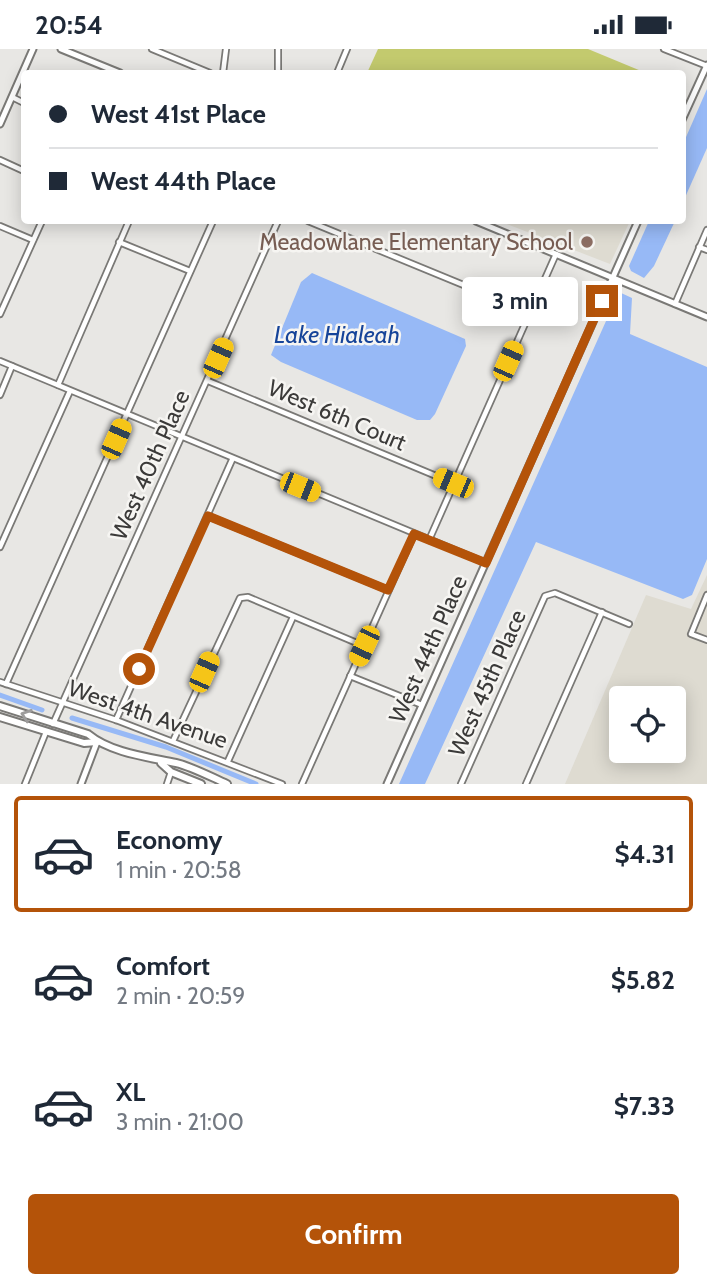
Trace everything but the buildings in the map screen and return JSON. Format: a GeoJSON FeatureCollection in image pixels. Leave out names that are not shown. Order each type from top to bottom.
{"type":"FeatureCollection","features":[{"type":"Feature","properties":{"kind":"main road","name":"West 4th Avenue"},"geometry":{"type":"LineString","coordinates":[[0,706],[88,734],[97,742],[161,763],[175,763],[227,784]]}},
{"type":"Feature","properties":{"kind":"main road","name":"West 4th Avenue"},"geometry":{"type":"LineString","coordinates":[[0,717],[86,744],[97,742]]}},
{"type":"Feature","properties":{"kind":"main road","name":"West 4th Avenue"},"geometry":{"type":"LineString","coordinates":[[161,763],[172,772],[201,784]]}},
{"type":"Feature","properties":{"kind":"street"},"geometry":{"type":"LineString","coordinates":[[24,70],[33,49]]}},
{"type":"Feature","properties":{"kind":"street"},"geometry":{"type":"LineString","coordinates":[[61,49],[105,70]]}},
{"type":"Feature","properties":{"kind":"street"},"geometry":{"type":"LineString","coordinates":[[152,49],[203,70]]}},
{"type":"Feature","properties":{"kind":"street"},"geometry":{"type":"LineString","coordinates":[[223,70],[226,49]]}},
{"type":"Feature","properties":{"kind":"street"},"geometry":{"type":"LineString","coordinates":[[278,49],[278,70]]}},
{"type":"Feature","properties":{"kind":"street"},"geometry":{"type":"LineString","coordinates":[[338,70],[347,49]]}},
{"type":"Feature","properties":{"kind":"street"},"geometry":{"type":"LineString","coordinates":[[664,49],[707,66],[686,112]]}},
{"type":"Feature","properties":{"kind":"street"},"geometry":{"type":"LineString","coordinates":[[0,124],[21,76]]}},
{"type":"Feature","properties":{"kind":"street"},"geometry":{"type":"LineString","coordinates":[[12,97],[21,102]]}},
{"type":"Feature","properties":{"kind":"street"},"geometry":{"type":"LineString","coordinates":[[0,160],[21,169]]}},
{"type":"Feature","properties":{"kind":"street"},"geometry":{"type":"LineString","coordinates":[[0,314],[41,224]]}},
{"type":"Feature","properties":{"kind":"street"},"geometry":{"type":"LineString","coordinates":[[58,385],[128,224]]}},
{"type":"Feature","properties":{"kind":"street"},"geometry":{"type":"LineString","coordinates":[[6,684],[212,224]]}},
{"type":"Feature","properties":{"kind":"street","name":"West 40th Place"},"geometry":{"type":"LineString","coordinates":[[53,724],[277,224]]}},
{"type":"Feature","properties":{"kind":"street"},"geometry":{"type":"LineString","coordinates":[[315,224],[529,312]]}},
{"type":"Feature","properties":{"kind":"street"},"geometry":{"type":"LineString","coordinates":[[483,224],[707,317]]}},
{"type":"Feature","properties":{"kind":"street","name":"West 44th Place"},"geometry":{"type":"LineString","coordinates":[[387,784],[637,224]]}},
{"type":"Feature","properties":{"kind":"street"},"geometry":{"type":"LineString","coordinates":[[0,226],[33,240]]}},
{"type":"Feature","properties":{"kind":"street"},"geometry":{"type":"LineString","coordinates":[[675,304],[707,230]]}},
{"type":"Feature","properties":{"kind":"street"},"geometry":{"type":"LineString","coordinates":[[119,242],[190,271]]}},
{"type":"Feature","properties":{"kind":"street"},"geometry":{"type":"LineString","coordinates":[[699,247],[707,250]]}},
{"type":"Feature","properties":{"kind":"street"},"geometry":{"type":"LineString","coordinates":[[429,540],[556,254]]}},
{"type":"Feature","properties":{"kind":"street"},"geometry":{"type":"LineString","coordinates":[[0,293],[8,296]]}},
{"type":"Feature","properties":{"kind":"street"},"geometry":{"type":"LineString","coordinates":[[0,361],[232,460],[486,563]]}},
{"type":"Feature","properties":{"kind":"street"},"geometry":{"type":"LineString","coordinates":[[0,395],[12,366]]}},
{"type":"Feature","properties":{"kind":"street","name":"West 6th Court"},"geometry":{"type":"LineString","coordinates":[[208,381],[453,483]]}},
{"type":"Feature","properties":{"kind":"street"},"geometry":{"type":"LineString","coordinates":[[0,547],[70,391]]}},
{"type":"Feature","properties":{"kind":"street"},"geometry":{"type":"LineString","coordinates":[[116,720],[232,460]]}},
{"type":"Feature","properties":{"kind":"street"},"geometry":{"type":"LineString","coordinates":[[208,516],[388,590]]}},
{"type":"Feature","properties":{"kind":"street"},"geometry":{"type":"LineString","coordinates":[[302,784],[414,534]]}},
{"type":"Feature","properties":{"kind":"street","name":"West 45th Place"},"geometry":{"type":"LineString","coordinates":[[461,784],[545,596],[555,593],[602,611]]}},
{"type":"Feature","properties":{"kind":"street"},"geometry":{"type":"LineString","coordinates":[[707,596],[691,634],[707,640]]}},
{"type":"Feature","properties":{"kind":"street"},"geometry":{"type":"LineString","coordinates":[[173,741],[235,603],[240,598],[248,597],[364,646]]}},
{"type":"Feature","properties":{"kind":"street"},"geometry":{"type":"LineString","coordinates":[[526,784],[602,611],[629,624]]}},
{"type":"Feature","properties":{"kind":"street"},"geometry":{"type":"LineString","coordinates":[[228,761],[293,617]]}},
{"type":"Feature","properties":{"kind":"street"},"geometry":{"type":"LineString","coordinates":[[350,676],[422,705]]}},
{"type":"Feature","properties":{"kind":"street","name":"West 4th Avenue"},"geometry":{"type":"LineString","coordinates":[[0,682],[116,720],[282,784]]}},
{"type":"Feature","properties":{"kind":"street"},"geometry":{"type":"LineString","coordinates":[[25,784],[46,732]]}},
{"type":"Feature","properties":{"kind":"street"},"geometry":{"type":"LineString","coordinates":[[80,784],[97,742]]}},
{"type":"Feature","properties":{"kind":"street"},"geometry":{"type":"LineString","coordinates":[[167,784],[172,772]]}},
{"type":"Feature","properties":{"kind":"shaded area","name":"Meadowlane Elementary School"},"geometry":{"type":"Polygon","coordinates":[[[507,224],[629,224],[610,264],[507,224]]]}},
{"type":"Feature","properties":{"kind":"shaded area"},"geometry":{"type":"Polygon","coordinates":[[[707,575],[707,784],[565,784],[646,595],[691,609],[707,575]]]}},
{"type":"Feature","properties":{"kind":"green space"},"geometry":{"type":"Polygon","coordinates":[[[378,49],[588,49],[639,70],[368,70],[378,49]]]}},
{"type":"Feature","properties":{"kind":"water"},"geometry":{"type":"Polygon","coordinates":[[[707,89],[707,148],[686,195],[686,137],[707,89]]]}},
{"type":"Feature","properties":{"kind":"water"},"geometry":{"type":"Polygon","coordinates":[[[648,224],[674,224],[654,266],[644,278],[631,271],[629,266],[648,224]]]}},
{"type":"Feature","properties":{"kind":"water","name":"Lake Hialeah"},"geometry":{"type":"Polygon","coordinates":[[[312,273],[465,339],[466,346],[430,420],[417,420],[281,362],[271,355],[301,282],[312,273]]]}},
{"type":"Feature","properties":{"kind":"water"},"geometry":{"type":"Polygon","coordinates":[[[619,292],[632,298],[630,334],[707,367],[707,559],[692,595],[683,599],[536,542],[425,784],[399,784],[619,292]]]}},
{"type":"Feature","properties":{"kind":"waterway"},"geometry":{"type":"LineString","coordinates":[[0,695],[42,710]]}},
{"type":"Feature","properties":{"kind":"waterway"},"geometry":{"type":"LineString","coordinates":[[72,718],[166,747],[256,784]]}},
{"type":"Feature","properties":{"kind":"place","name":"Meadowlane Elementary School"},"geometry":{"type":"Point","coordinates":[587,242]}},
{"type":"Feature","properties":{"kind":"route"},"geometry":{"type":"LineString","coordinates":[[139,669],[208,516],[388,590],[414,534],[486,563],[602,301]]}}]}
